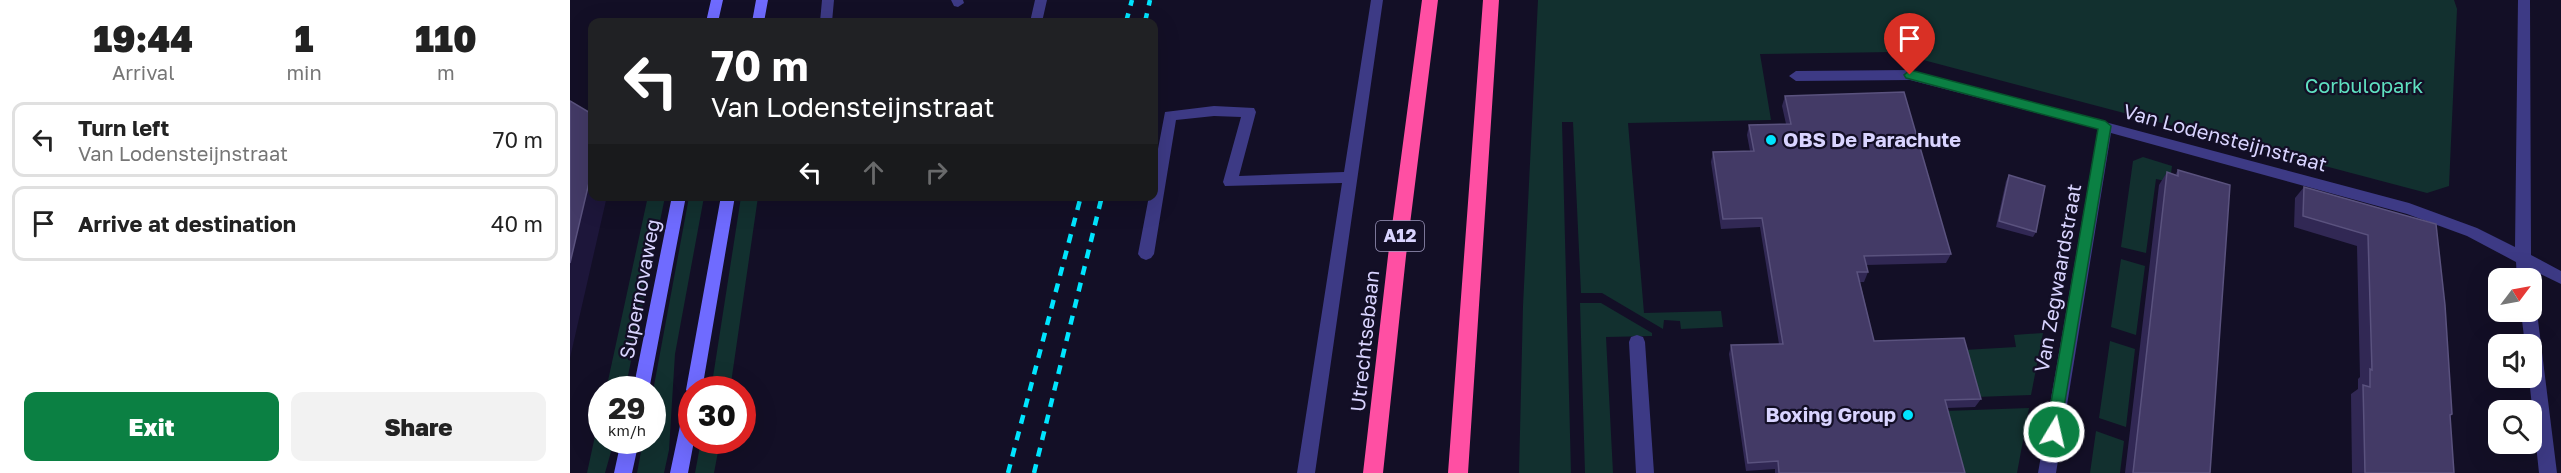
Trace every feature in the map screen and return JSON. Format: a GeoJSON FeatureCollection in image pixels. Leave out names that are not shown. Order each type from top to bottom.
{"type":"FeatureCollection","features":[{"type":"Feature","properties":{"kind":"highway","name":"Utrechtsebaan"},"geometry":{"type":"LineString","coordinates":[[1373,473],[1430,0]]}},
{"type":"Feature","properties":{"kind":"highway"},"geometry":{"type":"LineString","coordinates":[[1458,473],[1491,0]]}},
{"type":"Feature","properties":{"kind":"main road"},"geometry":{"type":"LineString","coordinates":[[713,18],[717,0]]}},
{"type":"Feature","properties":{"kind":"main road"},"geometry":{"type":"LineString","coordinates":[[759,18],[762,0]]}},
{"type":"Feature","properties":{"kind":"main road","name":"Supernovaweg"},"geometry":{"type":"LineString","coordinates":[[644,376],[678,201]]}},
{"type":"Feature","properties":{"kind":"main road"},"geometry":{"type":"LineString","coordinates":[[696,376],[727,201]]}},
{"type":"Feature","properties":{"kind":"main road"},"geometry":{"type":"LineString","coordinates":[[623,473],[627,454]]}},
{"type":"Feature","properties":{"kind":"main road"},"geometry":{"type":"LineString","coordinates":[[678,473],[682,454]]}},
{"type":"Feature","properties":{"kind":"street"},"geometry":{"type":"LineString","coordinates":[[826,18],[828,0]]}},
{"type":"Feature","properties":{"kind":"street"},"geometry":{"type":"LineString","coordinates":[[1037,18],[1041,0]]}},
{"type":"Feature","properties":{"kind":"street"},"geometry":{"type":"LineString","coordinates":[[1306,473],[1377,0]]}},
{"type":"Feature","properties":{"kind":"street"},"geometry":{"type":"LineString","coordinates":[[2524,0],[2524,268]]}},
{"type":"Feature","properties":{"kind":"street","name":"Van Lodensteijnstraat"},"geometry":{"type":"LineString","coordinates":[[1796,76],[1910,75],[2105,126],[2409,209],[2472,232],[2561,278]]}},
{"type":"Feature","properties":{"kind":"street"},"geometry":{"type":"LineString","coordinates":[[1158,185],[1170,116],[1210,112],[1250,112],[1230,182],[1351,177]]}},
{"type":"Feature","properties":{"kind":"street","name":"Van Zegwaardstraat"},"geometry":{"type":"LineString","coordinates":[[2047,473],[2105,126]]}},
{"type":"Feature","properties":{"kind":"street"},"geometry":{"type":"LineString","coordinates":[[1146,254],[1155,201]]}},
{"type":"Feature","properties":{"kind":"street"},"geometry":{"type":"LineString","coordinates":[[2530,322],[2548,473]]}},
{"type":"Feature","properties":{"kind":"street"},"geometry":{"type":"LineString","coordinates":[[1637,342],[1645,473]]}},
{"type":"Feature","properties":{"kind":"green space","name":"Corbulopark"},"geometry":{"type":"Polygon","coordinates":[[[1538,0],[2454,0],[2457,9],[2449,186],[2427,193],[1893,52],[1760,54],[1771,120],[1628,123],[1644,313],[1721,311],[1723,327],[1681,329],[1680,321],[1664,320],[1663,329],[1602,293],[1581,293],[1573,122],[1562,122],[1571,473],[1519,473],[1523,306],[1538,0]]]}},
{"type":"Feature","properties":{"kind":"green space"},"geometry":{"type":"Polygon","coordinates":[[[2143,157],[2172,166],[2170,182],[2156,179],[2146,253],[2121,247],[2133,161],[2143,157]]]}},
{"type":"Feature","properties":{"kind":"green space"},"geometry":{"type":"Polygon","coordinates":[[[647,201],[664,201],[628,376],[609,376],[647,201]]]}},
{"type":"Feature","properties":{"kind":"green space"},"geometry":{"type":"Polygon","coordinates":[[[688,201],[703,201],[675,354],[669,450],[664,473],[637,473],[641,454],[666,454],[666,376],[656,376],[688,201]]]}},
{"type":"Feature","properties":{"kind":"green space"},"geometry":{"type":"Polygon","coordinates":[[[740,201],[757,201],[732,376],[713,376],[740,201]]]}},
{"type":"Feature","properties":{"kind":"green space"},"geometry":{"type":"Polygon","coordinates":[[[2121,259],[2145,266],[2136,335],[2111,327],[2121,259]]]}},
{"type":"Feature","properties":{"kind":"green space"},"geometry":{"type":"Polygon","coordinates":[[[1580,303],[1601,303],[1652,333],[1652,336],[1606,337],[1613,473],[1585,473],[1580,303]]]}},
{"type":"Feature","properties":{"kind":"green space"},"geometry":{"type":"Polygon","coordinates":[[[2043,333],[2031,395],[1976,397],[1964,350],[2016,347],[2014,335],[2043,333]]]}},
{"type":"Feature","properties":{"kind":"green space"},"geometry":{"type":"Polygon","coordinates":[[[2110,341],[2135,349],[2126,427],[2099,418],[2110,341]]]}},
{"type":"Feature","properties":{"kind":"green space"},"geometry":{"type":"Polygon","coordinates":[[[2029,408],[2017,473],[1961,473],[1945,411],[2029,408]]]}},
{"type":"Feature","properties":{"kind":"green space"},"geometry":{"type":"Polygon","coordinates":[[[2096,431],[2124,441],[2120,473],[2090,473],[2096,431]]]}},
{"type":"Feature","properties":{"kind":"green space"},"geometry":{"type":"Polygon","coordinates":[[[591,454],[610,454],[605,473],[587,473],[591,454]]]}},
{"type":"Feature","properties":{"kind":"green space"},"geometry":{"type":"Polygon","coordinates":[[[699,454],[718,454],[714,473],[695,473],[699,454]]]}},
{"type":"Feature","properties":{"kind":"building"},"geometry":{"type":"Polygon","coordinates":[[[1904,92],[1951,254],[1864,256],[1868,272],[1857,272],[1874,341],[1964,338],[1981,399],[1945,400],[1965,473],[1779,473],[1778,461],[1748,463],[1731,345],[1783,344],[1762,218],[1723,219],[1713,152],[1754,151],[1749,125],[1791,124],[1785,96],[1904,92]]]}},
{"type":"Feature","properties":{"kind":"building"},"geometry":{"type":"Polygon","coordinates":[[[570,101],[588,112],[588,187],[570,263],[570,101]]]}},
{"type":"Feature","properties":{"kind":"building"},"geometry":{"type":"Polygon","coordinates":[[[2178,170],[2230,185],[2210,473],[2133,473],[2167,172],[2178,176],[2178,170]]]}},
{"type":"Feature","properties":{"kind":"building"},"geometry":{"type":"Polygon","coordinates":[[[2009,175],[2045,186],[2036,232],[1999,221],[2009,175]]]}},
{"type":"Feature","properties":{"kind":"building"},"geometry":{"type":"Polygon","coordinates":[[[2304,187],[2436,224],[2445,305],[2454,473],[2365,473],[2363,385],[2370,387],[2370,369],[2372,370],[2368,235],[2303,216],[2304,187]]]}},
{"type":"Feature","properties":{"kind":"railway"},"geometry":{"type":"LineString","coordinates":[[1127,18],[1132,0]]}},
{"type":"Feature","properties":{"kind":"railway"},"geometry":{"type":"LineString","coordinates":[[1146,18],[1150,0]]}},
{"type":"Feature","properties":{"kind":"railway"},"geometry":{"type":"LineString","coordinates":[[1008,473],[1080,201]]}},
{"type":"Feature","properties":{"kind":"railway"},"geometry":{"type":"LineString","coordinates":[[1034,473],[1101,201]]}},
{"type":"Feature","properties":{"kind":"place","name":"OBS De Parachute"},"geometry":{"type":"Point","coordinates":[1771,140]}},
{"type":"Feature","properties":{"kind":"place","name":"Boxing Group"},"geometry":{"type":"Point","coordinates":[1908,415]}},
{"type":"Feature","properties":{"kind":"route"},"geometry":{"type":"LineString","coordinates":[[1910,75],[2105,126],[2054,432]]}}]}
